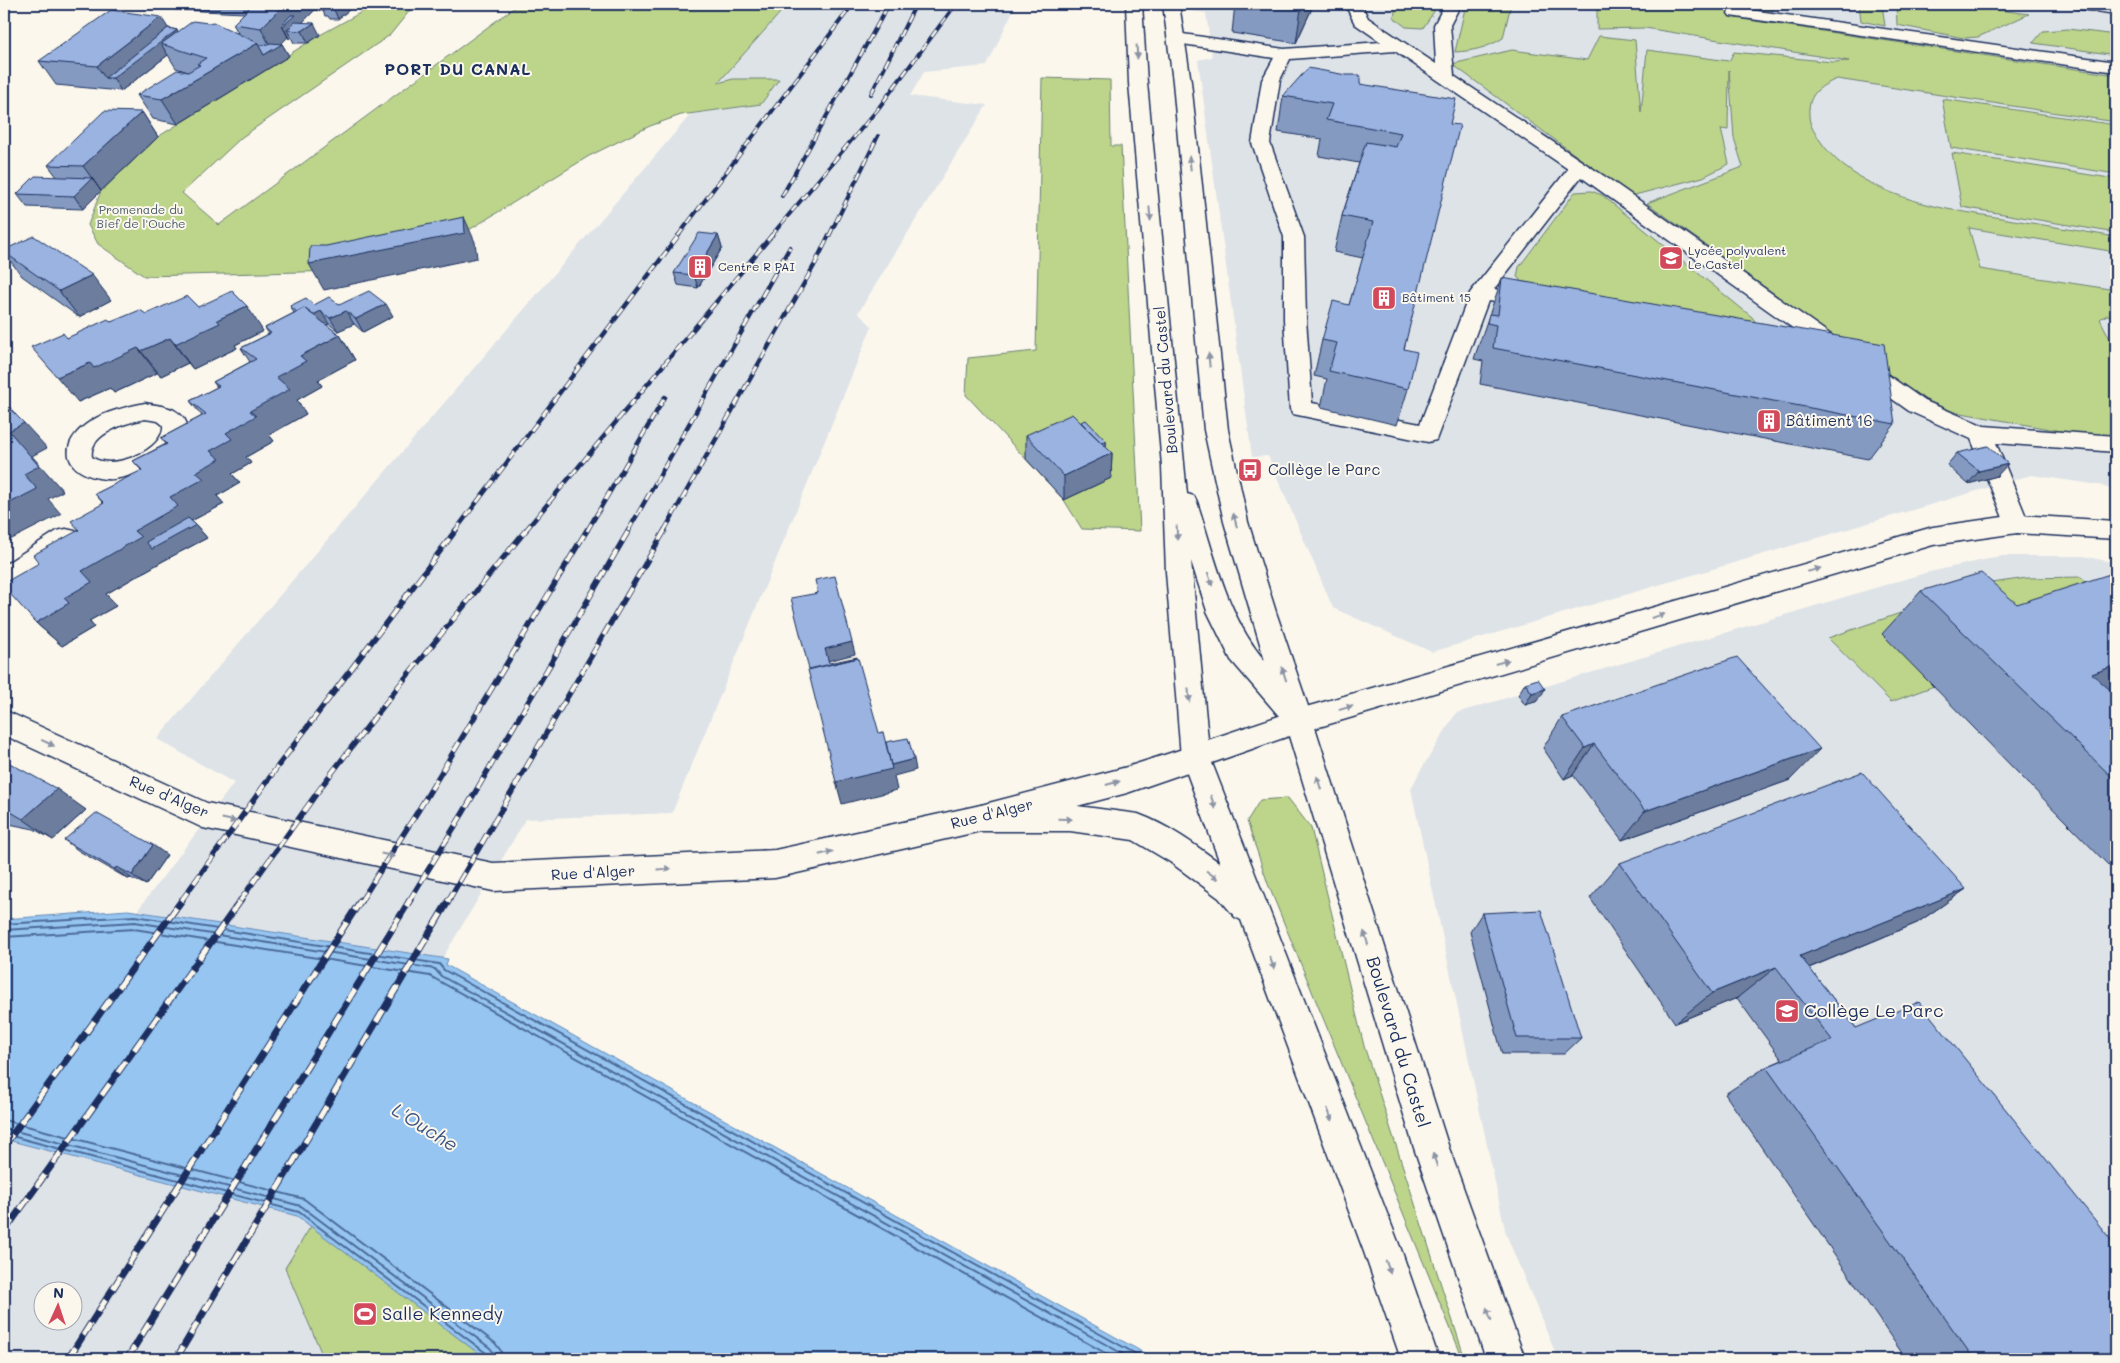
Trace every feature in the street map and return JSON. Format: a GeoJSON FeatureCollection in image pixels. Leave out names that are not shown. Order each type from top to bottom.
{"type":"FeatureCollection","features":[{"type":"Feature","properties":{"kind":"main road","name":"Boulevard du Castel"},"geometry":{"type":"LineString","coordinates":[[1134,4],[1138,83],[1174,466],[1179,572],[1195,757],[1383,1252],[1420,1359]]}},
{"type":"Feature","properties":{"kind":"main road","name":"Boulevard du Castel"},"geometry":{"type":"LineString","coordinates":[[1171,4],[1216,430],[1225,481],[1248,567],[1299,721],[1419,1113],[1482,1298],[1506,1359]]}},
{"type":"Feature","properties":{"kind":"main road"},"geometry":{"type":"LineString","coordinates":[[1354,4],[1361,20],[1578,168],[1917,406],[1981,434],[2116,444]]}},
{"type":"Feature","properties":{"kind":"main road"},"geometry":{"type":"LineString","coordinates":[[1446,78],[1442,25],[1453,4]]}},
{"type":"Feature","properties":{"kind":"main road"},"geometry":{"type":"LineString","coordinates":[[2082,4],[2116,9]]}},
{"type":"Feature","properties":{"kind":"main road"},"geometry":{"type":"LineString","coordinates":[[1736,14],[2116,67]]}},
{"type":"Feature","properties":{"kind":"main road"},"geometry":{"type":"LineString","coordinates":[[1176,38],[1284,54],[1399,46]]}},
{"type":"Feature","properties":{"kind":"main road"},"geometry":{"type":"LineString","coordinates":[[1284,54],[1271,80],[1261,143],[1294,237],[1295,319],[1300,408],[1428,434],[1480,293],[1578,168]]}},
{"type":"Feature","properties":{"kind":"main road"},"geometry":{"type":"LineString","coordinates":[[1480,293],[1518,300]]}},
{"type":"Feature","properties":{"kind":"main road"},"geometry":{"type":"LineString","coordinates":[[1808,354],[1856,362]]}},
{"type":"Feature","properties":{"kind":"main road"},"geometry":{"type":"LineString","coordinates":[[1981,434],[2018,524]]}},
{"type":"Feature","properties":{"kind":"main road"},"geometry":{"type":"LineString","coordinates":[[1174,466],[1220,611],[1241,652],[1299,721]]}},
{"type":"Feature","properties":{"kind":"main road"},"geometry":{"type":"LineString","coordinates":[[116,497],[126,469]]}},
{"type":"Feature","properties":{"kind":"main road"},"geometry":{"type":"LineString","coordinates":[[1195,757],[1299,721],[1933,536],[2018,524],[2116,530]]}},
{"type":"Feature","properties":{"kind":"main road"},"geometry":{"type":"LineString","coordinates":[[4,577],[84,526]]}},
{"type":"Feature","properties":{"kind":"main road","name":"Rue d'Alger"},"geometry":{"type":"LineString","coordinates":[[4,722],[204,815],[493,877],[775,864],[981,818],[1126,780],[1195,757]]}},
{"type":"Feature","properties":{"kind":"main road"},"geometry":{"type":"LineString","coordinates":[[981,818],[1070,818],[1138,827],[1181,852],[1230,888],[1255,918]]}},
{"type":"Feature","properties":{"kind":"shaded area"},"geometry":{"type":"Polygon","coordinates":[[[788,4],[1016,4],[987,66],[924,72],[910,96],[987,105],[858,313],[872,326],[672,813],[526,819],[442,959],[297,1216],[311,1226],[285,1269],[324,1359],[4,1359],[4,1094],[65,1006],[234,783],[157,739],[691,114],[761,104],[779,79],[717,84],[788,4]]]}},
{"type":"Feature","properties":{"kind":"shaded area","name":"Lycée polyvalent Le Castel"},"geometry":{"type":"Polygon","coordinates":[[[1190,4],[2116,4],[2116,491],[2099,485],[2031,475],[1432,652],[1333,608],[1268,456],[1252,457],[1198,60],[1212,57],[1206,13],[1191,11],[1190,4]]]}},
{"type":"Feature","properties":{"kind":"shaded area","name":"Collège Le Parc"},"geometry":{"type":"Polygon","coordinates":[[[2002,556],[2083,556],[2116,563],[2116,1359],[1558,1359],[1506,1234],[1411,789],[1419,773],[1456,713],[1925,573],[2002,556]]]}},
{"type":"Feature","properties":{"kind":"green space","name":"Promenade du Bief de l'Ouche"},"geometry":{"type":"Polygon","coordinates":[[[376,4],[415,4],[390,35],[242,137],[182,193],[219,225],[519,4],[788,4],[718,83],[733,79],[779,79],[761,104],[681,115],[650,126],[589,156],[438,249],[340,271],[144,276],[98,244],[88,225],[101,191],[153,140],[320,35],[376,4]]]}},
{"type":"Feature","properties":{"kind":"green space"},"geometry":{"type":"Polygon","coordinates":[[[1396,4],[1439,4],[1423,28],[1406,27],[1394,18],[1396,4]]]}},
{"type":"Feature","properties":{"kind":"green space"},"geometry":{"type":"Polygon","coordinates":[[[1466,4],[1511,4],[1503,38],[1480,48],[1455,52],[1466,4]]]}},
{"type":"Feature","properties":{"kind":"green space"},"geometry":{"type":"Polygon","coordinates":[[[1597,4],[1772,4],[1772,15],[1736,13],[1735,18],[2116,75],[2116,122],[1837,79],[1816,92],[1809,107],[1809,114],[1813,130],[1830,153],[1859,177],[1875,186],[1911,200],[1947,209],[2116,237],[2116,252],[1969,228],[1980,269],[2116,290],[2116,317],[2107,315],[2100,319],[2116,351],[2116,436],[2066,432],[1950,411],[1903,390],[1845,345],[1647,203],[1743,167],[1734,138],[1729,70],[1728,130],[1721,129],[1729,164],[1703,177],[1631,196],[1452,64],[1512,50],[1587,60],[1599,36],[1635,40],[1641,113],[1647,50],[1729,61],[1734,52],[1833,62],[1849,61],[1645,28],[1597,29],[1597,4]]]}},
{"type":"Feature","properties":{"kind":"green space"},"geometry":{"type":"Polygon","coordinates":[[[1859,4],[1882,4],[1885,26],[1861,21],[1859,4]]]}},
{"type":"Feature","properties":{"kind":"green space"},"geometry":{"type":"Polygon","coordinates":[[[1896,4],[1956,4],[2029,14],[1978,37],[1964,38],[1897,25],[1896,4]]]}},
{"type":"Feature","properties":{"kind":"green space"},"geometry":{"type":"Polygon","coordinates":[[[2068,29],[2116,35],[2116,55],[2033,43],[2043,31],[2068,29]]]}},
{"type":"Feature","properties":{"kind":"green space"},"geometry":{"type":"Polygon","coordinates":[[[1042,78],[1110,80],[1111,146],[1121,146],[1140,531],[1082,529],[1064,500],[966,395],[968,358],[1036,351],[1042,78]]]}},
{"type":"Feature","properties":{"kind":"green space"},"geometry":{"type":"Polygon","coordinates":[[[1942,99],[2116,125],[2116,174],[1951,148],[1942,99]]]}},
{"type":"Feature","properties":{"kind":"green space"},"geometry":{"type":"Polygon","coordinates":[[[1952,153],[2116,179],[2116,233],[1962,207],[1952,153]]]}},
{"type":"Feature","properties":{"kind":"green space"},"geometry":{"type":"Polygon","coordinates":[[[1591,191],[1602,195],[1752,317],[1762,331],[1527,286],[1517,277],[1519,267],[1575,192],[1591,191]]]}},
{"type":"Feature","properties":{"kind":"green space"},"geometry":{"type":"Polygon","coordinates":[[[2081,577],[2111,601],[1999,637],[1949,589],[2027,578],[2081,577]]]}},
{"type":"Feature","properties":{"kind":"green space"},"geometry":{"type":"Polygon","coordinates":[[[1941,599],[1934,686],[1891,702],[1828,638],[1941,599]]]}},
{"type":"Feature","properties":{"kind":"green space"},"geometry":{"type":"Polygon","coordinates":[[[1288,798],[1311,828],[1364,1046],[1465,1359],[1463,1359],[1268,884],[1247,821],[1260,800],[1288,798]]]}},
{"type":"Feature","properties":{"kind":"green space","name":"Salle Kennedy"},"geometry":{"type":"Polygon","coordinates":[[[311,1226],[486,1359],[324,1359],[285,1268],[311,1226]]]}},
{"type":"Feature","properties":{"kind":"water","name":"L'Ouche"},"geometry":{"type":"Polygon","coordinates":[[[128,910],[448,959],[446,965],[1155,1359],[486,1359],[297,1216],[4,1139],[4,919],[128,910]]]}},
{"type":"Feature","properties":{"kind":"building"},"geometry":{"type":"Polygon","coordinates":[[[253,4],[285,4],[261,28],[233,24],[253,4]]]}},
{"type":"Feature","properties":{"kind":"building"},"geometry":{"type":"Polygon","coordinates":[[[326,4],[336,4],[333,7],[324,6],[326,4]]]}},
{"type":"Feature","properties":{"kind":"building"},"geometry":{"type":"Polygon","coordinates":[[[1267,4],[1304,4],[1301,9],[1267,4]]]}},
{"type":"Feature","properties":{"kind":"building"},"geometry":{"type":"Polygon","coordinates":[[[111,10],[161,17],[97,66],[39,61],[111,10]]]}},
{"type":"Feature","properties":{"kind":"building"},"geometry":{"type":"Polygon","coordinates":[[[291,15],[295,15],[283,26],[282,25],[291,15]]]}},
{"type":"Feature","properties":{"kind":"building"},"geometry":{"type":"Polygon","coordinates":[[[193,21],[213,22],[258,43],[162,99],[137,95],[177,70],[188,72],[200,65],[197,64],[206,58],[161,44],[193,21]]]}},
{"type":"Feature","properties":{"kind":"building"},"geometry":{"type":"Polygon","coordinates":[[[295,22],[314,23],[302,31],[287,30],[295,22]]]}},
{"type":"Feature","properties":{"kind":"building"},"geometry":{"type":"Polygon","coordinates":[[[168,28],[177,30],[113,78],[105,78],[168,28]]]}},
{"type":"Feature","properties":{"kind":"building"},"geometry":{"type":"Polygon","coordinates":[[[271,43],[282,44],[264,55],[259,46],[271,43]]]}},
{"type":"Feature","properties":{"kind":"building","name":"Bâtiment 15"},"geometry":{"type":"Polygon","coordinates":[[[1308,68],[1346,75],[1360,75],[1360,84],[1456,99],[1450,124],[1460,125],[1404,349],[1417,352],[1408,389],[1329,371],[1337,343],[1322,340],[1333,301],[1349,305],[1373,222],[1342,216],[1366,142],[1396,147],[1401,133],[1326,120],[1332,104],[1283,96],[1308,68]]]}},
{"type":"Feature","properties":{"kind":"building"},"geometry":{"type":"Polygon","coordinates":[[[104,111],[142,112],[83,166],[48,165],[104,111]]]}},
{"type":"Feature","properties":{"kind":"building"},"geometry":{"type":"Polygon","coordinates":[[[35,176],[92,178],[74,196],[17,194],[35,176]]]}},
{"type":"Feature","properties":{"kind":"building"},"geometry":{"type":"Polygon","coordinates":[[[464,217],[465,233],[309,264],[310,246],[326,246],[464,217]]]}},
{"type":"Feature","properties":{"kind":"building"},"geometry":{"type":"Polygon","coordinates":[[[699,233],[718,235],[694,275],[674,273],[699,233]]]}},
{"type":"Feature","properties":{"kind":"building"},"geometry":{"type":"Polygon","coordinates":[[[34,236],[92,275],[59,291],[4,252],[4,250],[34,236]]]}},
{"type":"Feature","properties":{"kind":"building"},"geometry":{"type":"Polygon","coordinates":[[[1502,278],[1884,344],[1895,424],[1493,348],[1496,325],[1487,323],[1489,314],[1498,315],[1502,278]]]}},
{"type":"Feature","properties":{"kind":"building"},"geometry":{"type":"Polygon","coordinates":[[[232,291],[247,306],[217,320],[220,323],[175,344],[170,338],[141,351],[138,348],[94,368],[90,363],[57,377],[31,347],[63,333],[67,338],[108,319],[111,322],[140,310],[146,314],[187,296],[198,307],[232,291]]]}},
{"type":"Feature","properties":{"kind":"building"},"geometry":{"type":"Polygon","coordinates":[[[369,291],[386,304],[356,319],[346,311],[330,318],[321,311],[313,315],[304,308],[297,312],[290,306],[306,298],[314,305],[329,297],[339,305],[369,291]]]}},
{"type":"Feature","properties":{"kind":"building"},"geometry":{"type":"Polygon","coordinates":[[[304,308],[340,335],[300,356],[306,361],[276,377],[290,389],[250,411],[256,416],[226,433],[232,439],[210,451],[220,459],[196,472],[204,479],[170,497],[178,506],[134,531],[141,537],[82,571],[92,582],[64,598],[69,603],[36,623],[4,587],[4,583],[39,563],[33,555],[79,530],[71,521],[104,503],[95,494],[142,470],[133,461],[167,444],[161,438],[206,414],[190,401],[219,386],[213,382],[256,359],[241,348],[271,333],[265,328],[304,308]]]}},
{"type":"Feature","properties":{"kind":"building"},"geometry":{"type":"Polygon","coordinates":[[[4,405],[24,423],[9,431],[39,466],[24,474],[37,489],[4,506],[4,405]]]}},
{"type":"Feature","properties":{"kind":"building"},"geometry":{"type":"Polygon","coordinates":[[[1072,414],[1112,453],[1064,476],[1026,435],[1072,414]]]}},
{"type":"Feature","properties":{"kind":"building"},"geometry":{"type":"Polygon","coordinates":[[[1086,420],[1106,441],[1102,443],[1081,422],[1086,420]]]}},
{"type":"Feature","properties":{"kind":"building"},"geometry":{"type":"Polygon","coordinates":[[[1988,446],[2008,464],[1979,471],[1957,453],[1988,446]]]}},
{"type":"Feature","properties":{"kind":"building"},"geometry":{"type":"Polygon","coordinates":[[[188,518],[196,525],[152,549],[146,542],[188,518]]]}},
{"type":"Feature","properties":{"kind":"building"},"geometry":{"type":"Polygon","coordinates":[[[2116,572],[2116,665],[2092,674],[2116,695],[2116,781],[1921,591],[1981,573],[2017,604],[2116,572]]]}},
{"type":"Feature","properties":{"kind":"building"},"geometry":{"type":"Polygon","coordinates":[[[835,576],[852,642],[825,649],[829,663],[857,658],[809,669],[791,598],[818,593],[815,580],[835,576]]]}},
{"type":"Feature","properties":{"kind":"building"},"geometry":{"type":"Polygon","coordinates":[[[1737,657],[1820,749],[1645,811],[1594,744],[1585,748],[1562,717],[1737,657]]]}},
{"type":"Feature","properties":{"kind":"building"},"geometry":{"type":"Polygon","coordinates":[[[858,658],[879,733],[883,732],[892,769],[836,782],[808,670],[858,658]]]}},
{"type":"Feature","properties":{"kind":"building"},"geometry":{"type":"Polygon","coordinates":[[[1538,679],[1545,689],[1532,693],[1525,683],[1538,679]]]}},
{"type":"Feature","properties":{"kind":"building"},"geometry":{"type":"Polygon","coordinates":[[[908,738],[914,759],[891,765],[886,742],[908,738]]]}},
{"type":"Feature","properties":{"kind":"building"},"geometry":{"type":"Polygon","coordinates":[[[4,760],[57,789],[23,819],[4,808],[4,760]]]}},
{"type":"Feature","properties":{"kind":"building"},"geometry":{"type":"Polygon","coordinates":[[[1862,772],[1966,889],[1800,956],[1856,1028],[1919,1002],[2116,1246],[2116,1359],[1974,1359],[1766,1067],[1832,1040],[1776,967],[1712,993],[1620,863],[1862,772]]]}},
{"type":"Feature","properties":{"kind":"building"},"geometry":{"type":"Polygon","coordinates":[[[96,813],[153,845],[132,875],[117,867],[114,869],[64,840],[96,813]]]}},
{"type":"Feature","properties":{"kind":"building"},"geometry":{"type":"Polygon","coordinates":[[[1541,910],[1581,1038],[1517,1038],[1482,913],[1541,910]]]}},
{"type":"Feature","properties":{"kind":"railway"},"geometry":{"type":"LineString","coordinates":[[678,236],[853,4]]}},
{"type":"Feature","properties":{"kind":"railway"},"geometry":{"type":"LineString","coordinates":[[782,196],[889,4]]}},
{"type":"Feature","properties":{"kind":"railway"},"geometry":{"type":"LineString","coordinates":[[871,94],[916,4]]}},
{"type":"Feature","properties":{"kind":"railway"},"geometry":{"type":"LineString","coordinates":[[771,236],[877,110],[956,4]]}},
{"type":"Feature","properties":{"kind":"railway"},"geometry":{"type":"LineString","coordinates":[[829,236],[878,136]]}},
{"type":"Feature","properties":{"kind":"railway"},"geometry":{"type":"LineString","coordinates":[[455,531],[679,235]]}},
{"type":"Feature","properties":{"kind":"railway"},"geometry":{"type":"LineString","coordinates":[[525,531],[772,235]]}},
{"type":"Feature","properties":{"kind":"railway"},"geometry":{"type":"LineString","coordinates":[[664,531],[815,264],[829,235]]}},
{"type":"Feature","properties":{"kind":"railway"},"geometry":{"type":"LineString","coordinates":[[628,531],[790,247]]}},
{"type":"Feature","properties":{"kind":"railway"},"geometry":{"type":"LineString","coordinates":[[587,531],[665,397]]}},
{"type":"Feature","properties":{"kind":"railway"},"geometry":{"type":"LineString","coordinates":[[181,901],[278,766],[456,530]]}},
{"type":"Feature","properties":{"kind":"railway"},"geometry":{"type":"LineString","coordinates":[[240,901],[324,783],[398,687],[526,530]]}},
{"type":"Feature","properties":{"kind":"railway"},"geometry":{"type":"LineString","coordinates":[[361,901],[418,811],[587,530]]}},
{"type":"Feature","properties":{"kind":"railway"},"geometry":{"type":"LineString","coordinates":[[409,901],[463,813],[629,530]]}},
{"type":"Feature","properties":{"kind":"railway"},"geometry":{"type":"LineString","coordinates":[[448,901],[665,530]]}},
{"type":"Feature","properties":{"kind":"railway"},"geometry":{"type":"LineString","coordinates":[[4,1146],[182,900]]}},
{"type":"Feature","properties":{"kind":"railway"},"geometry":{"type":"LineString","coordinates":[[4,1232],[241,900]]}},
{"type":"Feature","properties":{"kind":"railway"},"geometry":{"type":"LineString","coordinates":[[68,1359],[361,900]]}},
{"type":"Feature","properties":{"kind":"railway"},"geometry":{"type":"LineString","coordinates":[[127,1359],[410,900]]}},
{"type":"Feature","properties":{"kind":"railway"},"geometry":{"type":"LineString","coordinates":[[176,1359],[449,900]]}},
{"type":"Feature","properties":{"kind":"place","name":"Lycée polyvalent Le Castel"},"geometry":{"type":"Point","coordinates":[1671,258]}},
{"type":"Feature","properties":{"kind":"place","name":"Centre R PAI"},"geometry":{"type":"Point","coordinates":[700,267]}},
{"type":"Feature","properties":{"kind":"place","name":"Bâtiment 15"},"geometry":{"type":"Point","coordinates":[1384,298]}},
{"type":"Feature","properties":{"kind":"place","name":"Bâtiment 16"},"geometry":{"type":"Point","coordinates":[1769,421]}},
{"type":"Feature","properties":{"kind":"place","name":"Collège le Parc"},"geometry":{"type":"Point","coordinates":[1250,470]}},
{"type":"Feature","properties":{"kind":"place","name":"Collège Le Parc"},"geometry":{"type":"Point","coordinates":[1787,1011]}},
{"type":"Feature","properties":{"kind":"place","name":"Salle Kennedy"},"geometry":{"type":"Point","coordinates":[365,1314]}},
{"type":"Feature","properties":{"kind":"district","name":"PORT DU CANAL"},"geometry":{"type":"Point","coordinates":[458,69]}}]}
